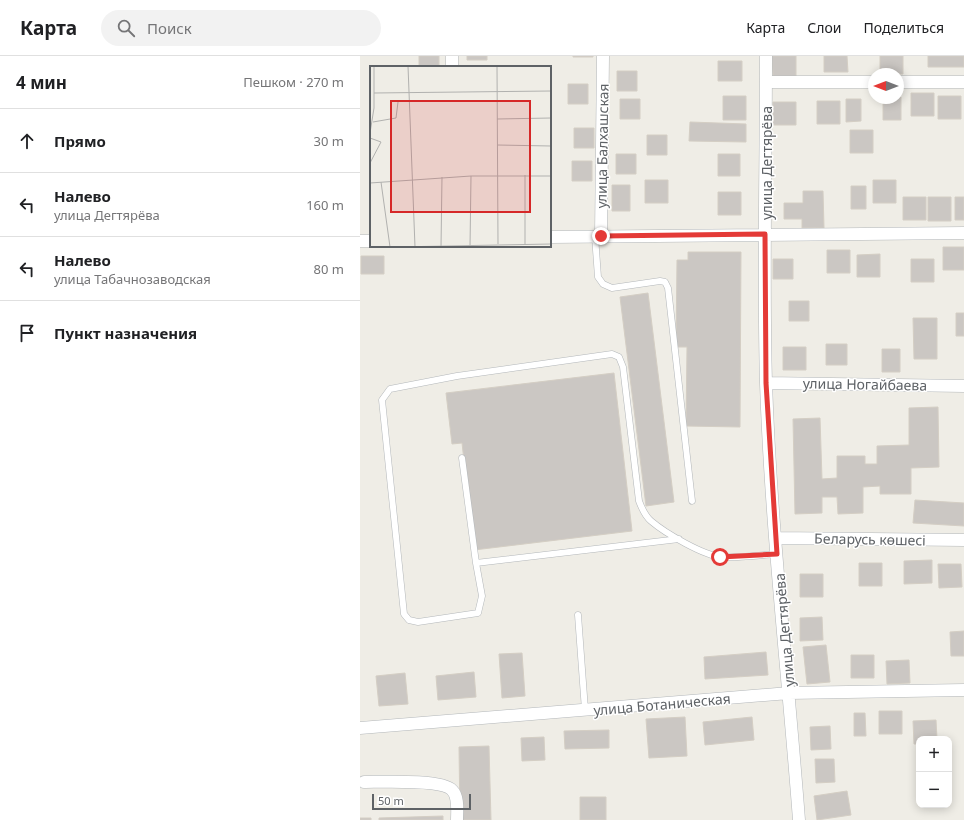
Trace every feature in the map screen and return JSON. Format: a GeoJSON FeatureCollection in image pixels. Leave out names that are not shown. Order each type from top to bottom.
{"type":"FeatureCollection","features":[{"type":"Feature","properties":{"kind":"street","name":"улица Балхашская"},"geometry":{"type":"LineString","coordinates":[[598,236],[603,56]]}},
{"type":"Feature","properties":{"kind":"street","name":"улица Дегтярёва"},"geometry":{"type":"LineString","coordinates":[[766,56],[766,383],[775,538],[799,820]]}},
{"type":"Feature","properties":{"kind":"street"},"geometry":{"type":"LineString","coordinates":[[766,82],[868,82]]}},
{"type":"Feature","properties":{"kind":"street"},"geometry":{"type":"LineString","coordinates":[[904,82],[964,82]]}},
{"type":"Feature","properties":{"kind":"street"},"geometry":{"type":"LineString","coordinates":[[551,237],[964,233]]}},
{"type":"Feature","properties":{"kind":"street","name":"улица Ногайбаева"},"geometry":{"type":"LineString","coordinates":[[766,383],[964,386]]}},
{"type":"Feature","properties":{"kind":"street","name":"Беларусь көшесі"},"geometry":{"type":"LineString","coordinates":[[775,538],[964,540]]}},
{"type":"Feature","properties":{"kind":"street","name":"улица Ботаническая"},"geometry":{"type":"LineString","coordinates":[[360,728],[789,693],[964,690]]}},
{"type":"Feature","properties":{"kind":"street"},"geometry":{"type":"LineString","coordinates":[[364,782],[411,782],[447,786],[453,791],[456,799],[458,820]]}},
{"type":"Feature","properties":{"kind":"lane"},"geometry":{"type":"LineString","coordinates":[[598,236],[598,277],[603,284],[612,288],[660,280],[665,282],[668,288],[692,501]]}},
{"type":"Feature","properties":{"kind":"lane"},"geometry":{"type":"LineString","coordinates":[[462,458],[476,564],[482,596],[478,613],[418,622],[409,620],[404,614],[382,400],[390,389],[457,376],[612,354],[619,357],[623,367],[639,501],[643,512],[651,521],[679,539],[702,551],[720,557],[777,554]]}},
{"type":"Feature","properties":{"kind":"lane"},"geometry":{"type":"LineString","coordinates":[[476,564],[679,539]]}},
{"type":"Feature","properties":{"kind":"lane"},"geometry":{"type":"LineString","coordinates":[[578,615],[585,710]]}},
{"type":"Feature","properties":{"kind":"building"},"geometry":{"type":"Polygon","coordinates":[[[419,56],[439,56],[439,66],[419,66],[419,56]]]}},
{"type":"Feature","properties":{"kind":"building"},"geometry":{"type":"Polygon","coordinates":[[[467,56],[487,56],[487,60],[467,60],[467,56]]]}},
{"type":"Feature","properties":{"kind":"building"},"geometry":{"type":"Polygon","coordinates":[[[593,56],[593,57],[573,57],[593,56]]]}},
{"type":"Feature","properties":{"kind":"building"},"geometry":{"type":"Polygon","coordinates":[[[772,56],[796,56],[796,76],[773,76],[772,56]]]}},
{"type":"Feature","properties":{"kind":"building"},"geometry":{"type":"Polygon","coordinates":[[[824,56],[847,56],[848,72],[824,72],[824,56]]]}},
{"type":"Feature","properties":{"kind":"building"},"geometry":{"type":"Polygon","coordinates":[[[880,56],[903,56],[903,68],[880,68],[880,56]]]}},
{"type":"Feature","properties":{"kind":"building"},"geometry":{"type":"Polygon","coordinates":[[[928,56],[964,56],[964,67],[928,67],[928,56]]]}},
{"type":"Feature","properties":{"kind":"building"},"geometry":{"type":"Polygon","coordinates":[[[718,61],[742,61],[742,81],[718,81],[718,61]]]}},
{"type":"Feature","properties":{"kind":"building"},"geometry":{"type":"Polygon","coordinates":[[[617,71],[637,71],[637,91],[617,91],[617,71]]]}},
{"type":"Feature","properties":{"kind":"building"},"geometry":{"type":"Polygon","coordinates":[[[568,84],[588,84],[588,104],[568,104],[568,84]]]}},
{"type":"Feature","properties":{"kind":"building"},"geometry":{"type":"Polygon","coordinates":[[[911,93],[934,93],[934,116],[911,116],[911,93]]]}},
{"type":"Feature","properties":{"kind":"building"},"geometry":{"type":"Polygon","coordinates":[[[723,96],[746,96],[746,120],[723,120],[723,96]]]}},
{"type":"Feature","properties":{"kind":"building"},"geometry":{"type":"Polygon","coordinates":[[[938,96],[961,96],[961,119],[938,119],[938,96]]]}},
{"type":"Feature","properties":{"kind":"building"},"geometry":{"type":"Polygon","coordinates":[[[620,99],[640,99],[640,119],[620,119],[620,99]]]}},
{"type":"Feature","properties":{"kind":"building"},"geometry":{"type":"Polygon","coordinates":[[[846,99],[861,99],[861,121],[846,122],[846,99]]]}},
{"type":"Feature","properties":{"kind":"building"},"geometry":{"type":"Polygon","coordinates":[[[817,101],[840,101],[840,124],[817,124],[817,101]]]}},
{"type":"Feature","properties":{"kind":"building"},"geometry":{"type":"Polygon","coordinates":[[[773,102],[796,102],[796,125],[773,125],[773,102]]]}},
{"type":"Feature","properties":{"kind":"building"},"geometry":{"type":"Polygon","coordinates":[[[883,104],[901,104],[901,120],[883,120],[883,104]]]}},
{"type":"Feature","properties":{"kind":"building"},"geometry":{"type":"Polygon","coordinates":[[[690,122],[746,124],[746,142],[689,141],[690,122]]]}},
{"type":"Feature","properties":{"kind":"building"},"geometry":{"type":"Polygon","coordinates":[[[574,128],[594,128],[594,148],[574,148],[574,128]]]}},
{"type":"Feature","properties":{"kind":"building"},"geometry":{"type":"Polygon","coordinates":[[[850,130],[873,130],[873,153],[850,153],[850,130]]]}},
{"type":"Feature","properties":{"kind":"building"},"geometry":{"type":"Polygon","coordinates":[[[647,135],[667,135],[667,155],[647,155],[647,135]]]}},
{"type":"Feature","properties":{"kind":"building"},"geometry":{"type":"Polygon","coordinates":[[[616,154],[636,154],[636,174],[616,174],[616,154]]]}},
{"type":"Feature","properties":{"kind":"building"},"geometry":{"type":"Polygon","coordinates":[[[718,154],[740,154],[740,176],[718,176],[718,154]]]}},
{"type":"Feature","properties":{"kind":"building"},"geometry":{"type":"Polygon","coordinates":[[[572,161],[592,161],[592,181],[572,181],[572,161]]]}},
{"type":"Feature","properties":{"kind":"building"},"geometry":{"type":"Polygon","coordinates":[[[645,180],[668,180],[668,203],[645,203],[645,180]]]}},
{"type":"Feature","properties":{"kind":"building"},"geometry":{"type":"Polygon","coordinates":[[[873,180],[896,180],[896,203],[873,203],[873,180]]]}},
{"type":"Feature","properties":{"kind":"building"},"geometry":{"type":"Polygon","coordinates":[[[612,185],[630,185],[630,211],[612,211],[612,185]]]}},
{"type":"Feature","properties":{"kind":"building"},"geometry":{"type":"Polygon","coordinates":[[[851,186],[866,186],[866,209],[851,209],[851,186]]]}},
{"type":"Feature","properties":{"kind":"building"},"geometry":{"type":"Polygon","coordinates":[[[803,191],[823,191],[824,228],[802,228],[802,219],[784,219],[784,203],[803,203],[803,191]]]}},
{"type":"Feature","properties":{"kind":"building"},"geometry":{"type":"Polygon","coordinates":[[[718,192],[741,192],[741,215],[718,215],[718,192]]]}},
{"type":"Feature","properties":{"kind":"building"},"geometry":{"type":"Polygon","coordinates":[[[903,197],[926,197],[926,220],[903,220],[903,197]]]}},
{"type":"Feature","properties":{"kind":"building"},"geometry":{"type":"Polygon","coordinates":[[[928,197],[951,197],[951,221],[928,221],[928,197]]]}},
{"type":"Feature","properties":{"kind":"building"},"geometry":{"type":"Polygon","coordinates":[[[955,197],[964,197],[964,220],[955,220],[955,197]]]}},
{"type":"Feature","properties":{"kind":"building"},"geometry":{"type":"Polygon","coordinates":[[[943,247],[964,247],[964,270],[943,270],[943,247]]]}},
{"type":"Feature","properties":{"kind":"building"},"geometry":{"type":"Polygon","coordinates":[[[827,250],[850,250],[850,273],[827,273],[827,250]]]}},
{"type":"Feature","properties":{"kind":"building"},"geometry":{"type":"Polygon","coordinates":[[[688,252],[741,252],[740,427],[686,426],[687,347],[676,347],[677,260],[688,260],[688,252]]]}},
{"type":"Feature","properties":{"kind":"building"},"geometry":{"type":"Polygon","coordinates":[[[880,254],[880,277],[857,277],[857,255],[880,254]]]}},
{"type":"Feature","properties":{"kind":"building"},"geometry":{"type":"Polygon","coordinates":[[[361,256],[384,256],[384,274],[361,274],[361,256]]]}},
{"type":"Feature","properties":{"kind":"building"},"geometry":{"type":"Polygon","coordinates":[[[773,259],[793,259],[793,279],[773,279],[773,259]]]}},
{"type":"Feature","properties":{"kind":"building"},"geometry":{"type":"Polygon","coordinates":[[[911,259],[934,259],[934,282],[911,282],[911,259]]]}},
{"type":"Feature","properties":{"kind":"building"},"geometry":{"type":"Polygon","coordinates":[[[648,293],[674,502],[646,506],[620,297],[648,293]]]}},
{"type":"Feature","properties":{"kind":"building"},"geometry":{"type":"Polygon","coordinates":[[[789,301],[809,301],[809,321],[789,321],[789,301]]]}},
{"type":"Feature","properties":{"kind":"building"},"geometry":{"type":"Polygon","coordinates":[[[956,313],[964,313],[964,336],[956,336],[956,313]]]}},
{"type":"Feature","properties":{"kind":"building"},"geometry":{"type":"Polygon","coordinates":[[[913,318],[937,318],[937,359],[914,359],[913,318]]]}},
{"type":"Feature","properties":{"kind":"building"},"geometry":{"type":"Polygon","coordinates":[[[826,344],[847,344],[847,365],[826,365],[826,344]]]}},
{"type":"Feature","properties":{"kind":"building"},"geometry":{"type":"Polygon","coordinates":[[[783,347],[806,347],[806,370],[783,370],[783,347]]]}},
{"type":"Feature","properties":{"kind":"building"},"geometry":{"type":"Polygon","coordinates":[[[882,349],[900,349],[900,372],[882,372],[882,349]]]}},
{"type":"Feature","properties":{"kind":"building"},"geometry":{"type":"Polygon","coordinates":[[[614,373],[632,531],[474,550],[462,443],[452,444],[446,393],[614,373]]]}},
{"type":"Feature","properties":{"kind":"building"},"geometry":{"type":"Polygon","coordinates":[[[938,407],[939,467],[911,468],[911,494],[880,494],[880,486],[863,487],[863,513],[838,514],[837,497],[822,497],[822,513],[795,514],[793,419],[820,418],[822,479],[837,478],[837,456],[865,456],[865,464],[877,464],[877,446],[909,445],[909,408],[938,407]]]}},
{"type":"Feature","properties":{"kind":"building"},"geometry":{"type":"Polygon","coordinates":[[[915,500],[964,503],[964,526],[913,523],[915,500]]]}},
{"type":"Feature","properties":{"kind":"building"},"geometry":{"type":"Polygon","coordinates":[[[932,560],[932,583],[904,584],[904,561],[932,560]]]}},
{"type":"Feature","properties":{"kind":"building"},"geometry":{"type":"Polygon","coordinates":[[[859,563],[882,563],[882,586],[859,586],[859,563]]]}},
{"type":"Feature","properties":{"kind":"building"},"geometry":{"type":"Polygon","coordinates":[[[938,564],[961,564],[962,587],[939,588],[938,564]]]}},
{"type":"Feature","properties":{"kind":"building"},"geometry":{"type":"Polygon","coordinates":[[[800,574],[823,574],[823,597],[800,597],[800,574]]]}},
{"type":"Feature","properties":{"kind":"building"},"geometry":{"type":"Polygon","coordinates":[[[822,617],[823,640],[800,641],[800,618],[822,617]]]}},
{"type":"Feature","properties":{"kind":"building"},"geometry":{"type":"Polygon","coordinates":[[[964,631],[964,656],[951,656],[950,632],[964,631]]]}},
{"type":"Feature","properties":{"kind":"building"},"geometry":{"type":"Polygon","coordinates":[[[826,645],[830,682],[807,684],[803,647],[826,645]]]}},
{"type":"Feature","properties":{"kind":"building"},"geometry":{"type":"Polygon","coordinates":[[[766,652],[768,675],[705,679],[704,657],[766,652]]]}},
{"type":"Feature","properties":{"kind":"building"},"geometry":{"type":"Polygon","coordinates":[[[522,653],[525,696],[502,698],[499,654],[522,653]]]}},
{"type":"Feature","properties":{"kind":"building"},"geometry":{"type":"Polygon","coordinates":[[[851,655],[874,655],[874,678],[851,678],[851,655]]]}},
{"type":"Feature","properties":{"kind":"building"},"geometry":{"type":"Polygon","coordinates":[[[909,660],[910,683],[887,684],[886,661],[909,660]]]}},
{"type":"Feature","properties":{"kind":"building"},"geometry":{"type":"Polygon","coordinates":[[[474,672],[476,697],[438,700],[436,676],[474,672]]]}},
{"type":"Feature","properties":{"kind":"building"},"geometry":{"type":"Polygon","coordinates":[[[405,673],[408,704],[379,706],[376,676],[405,673]]]}},
{"type":"Feature","properties":{"kind":"building"},"geometry":{"type":"Polygon","coordinates":[[[879,711],[902,711],[902,734],[879,734],[879,711]]]}},
{"type":"Feature","properties":{"kind":"building"},"geometry":{"type":"Polygon","coordinates":[[[854,713],[865,713],[866,736],[854,736],[854,713]]]}},
{"type":"Feature","properties":{"kind":"building"},"geometry":{"type":"Polygon","coordinates":[[[685,717],[687,756],[649,758],[646,719],[685,717]]]}},
{"type":"Feature","properties":{"kind":"building"},"geometry":{"type":"Polygon","coordinates":[[[752,717],[754,740],[705,745],[703,722],[752,717]]]}},
{"type":"Feature","properties":{"kind":"building"},"geometry":{"type":"Polygon","coordinates":[[[936,720],[937,736],[916,736],[916,744],[914,744],[913,721],[936,720]]]}},
{"type":"Feature","properties":{"kind":"building"},"geometry":{"type":"Polygon","coordinates":[[[830,726],[831,749],[811,750],[810,727],[830,726]]]}},
{"type":"Feature","properties":{"kind":"building"},"geometry":{"type":"Polygon","coordinates":[[[609,730],[609,748],[565,749],[564,731],[609,730]]]}},
{"type":"Feature","properties":{"kind":"building"},"geometry":{"type":"Polygon","coordinates":[[[544,737],[545,760],[522,761],[521,738],[544,737]]]}},
{"type":"Feature","properties":{"kind":"building"},"geometry":{"type":"Polygon","coordinates":[[[489,746],[491,820],[460,820],[459,747],[489,746]]]}},
{"type":"Feature","properties":{"kind":"building"},"geometry":{"type":"Polygon","coordinates":[[[815,759],[834,759],[835,782],[816,783],[815,759]]]}},
{"type":"Feature","properties":{"kind":"building"},"geometry":{"type":"Polygon","coordinates":[[[847,791],[851,815],[817,820],[814,796],[847,791]]]}},
{"type":"Feature","properties":{"kind":"building"},"geometry":{"type":"Polygon","coordinates":[[[580,797],[606,797],[606,820],[580,820],[580,797]]]}},
{"type":"Feature","properties":{"kind":"building"},"geometry":{"type":"Polygon","coordinates":[[[443,816],[443,820],[379,820],[379,818],[443,816]]]}},
{"type":"Feature","properties":{"kind":"building"},"geometry":{"type":"Polygon","coordinates":[[[360,818],[371,818],[371,820],[360,820],[360,818]]]}},
{"type":"Feature","properties":{"kind":"route"},"geometry":{"type":"LineString","coordinates":[[601,236],[765,234],[766,383],[777,554],[720,557]]}}]}
